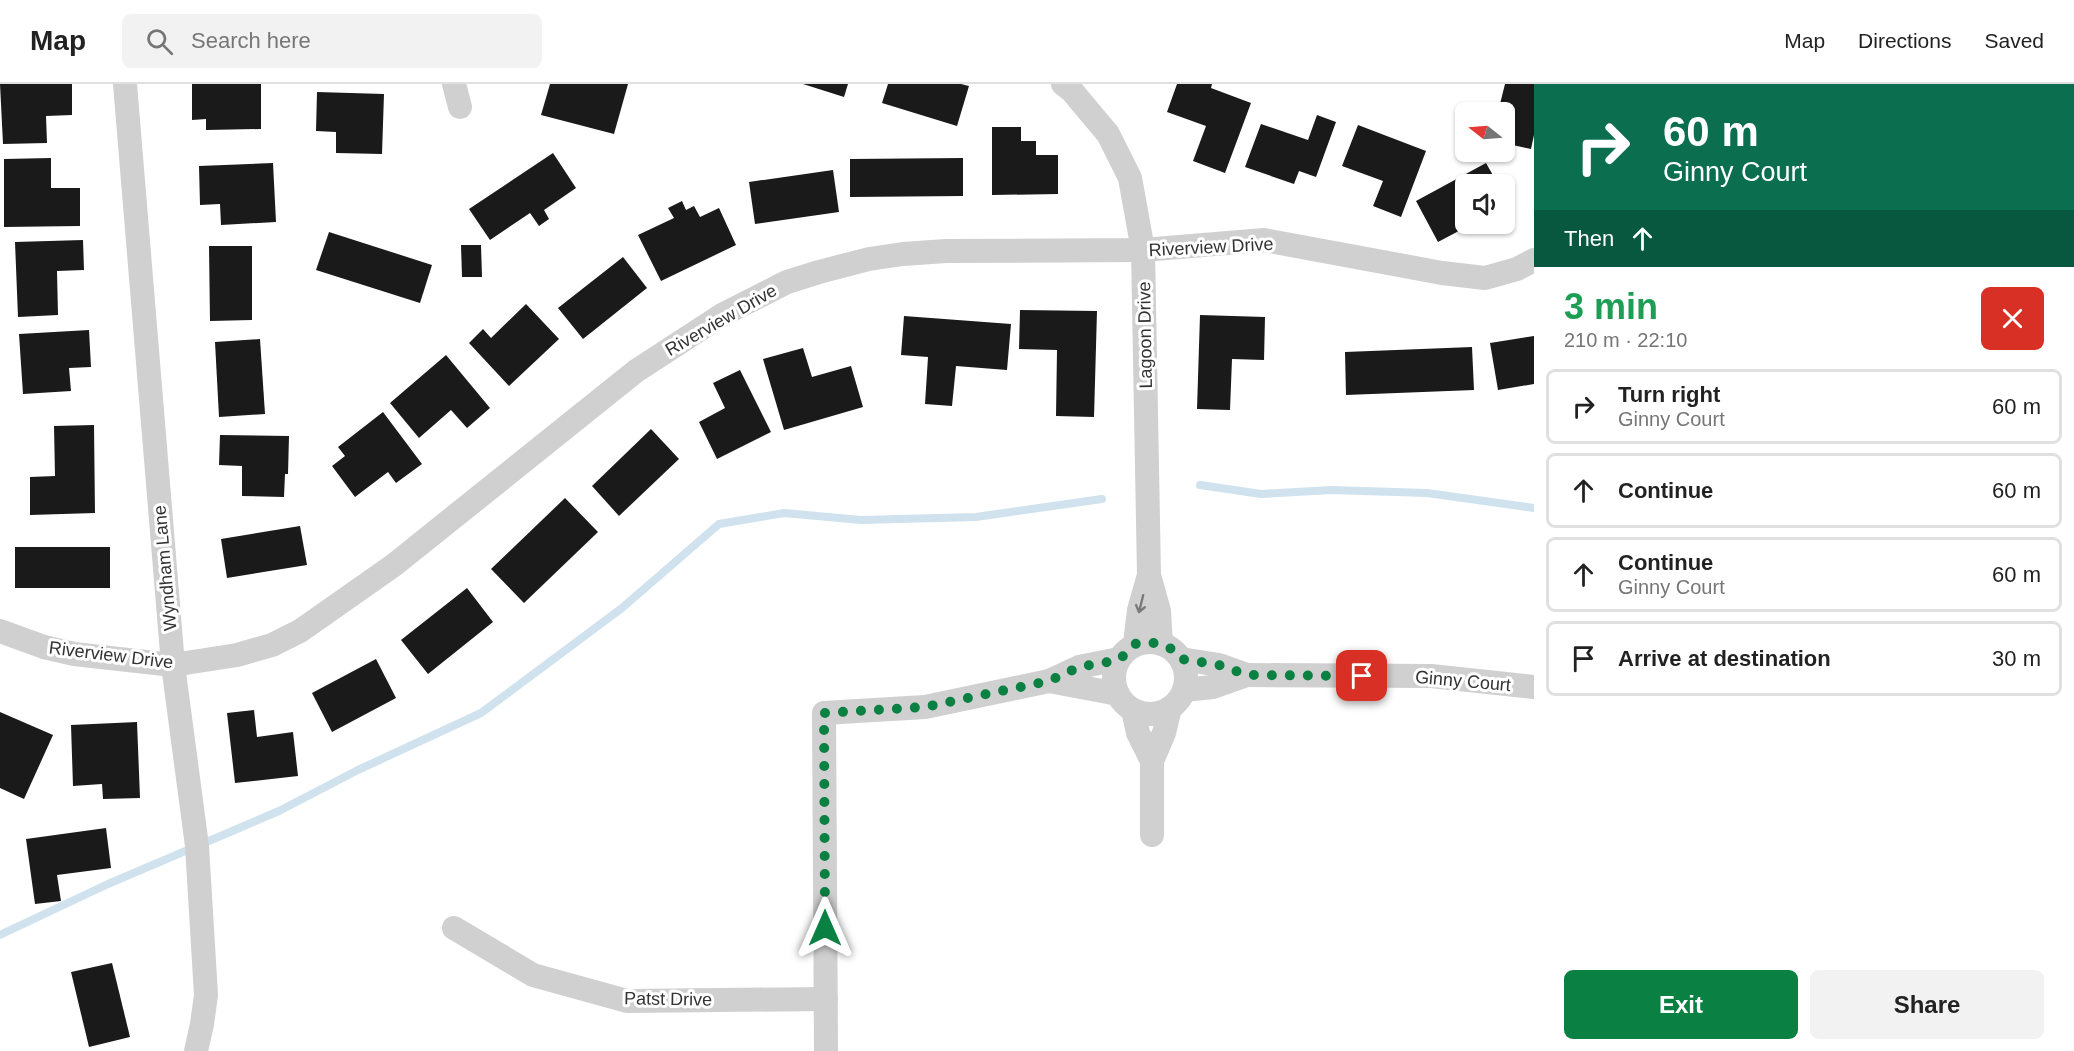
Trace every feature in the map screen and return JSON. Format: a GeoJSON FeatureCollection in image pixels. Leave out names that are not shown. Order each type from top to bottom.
{"type":"FeatureCollection","features":[{"type":"Feature","properties":{"kind":"street","name":"Wyndham Lane"},"geometry":{"type":"LineString","coordinates":[[125,84],[173,665],[197,846],[206,995],[196,1051]]}},
{"type":"Feature","properties":{"kind":"street"},"geometry":{"type":"LineString","coordinates":[[454,84],[460,107]]}},
{"type":"Feature","properties":{"kind":"street","name":"Lagoon Drive"},"geometry":{"type":"LineString","coordinates":[[1063,84],[1072,91],[1108,134],[1130,178],[1143,250],[1149,575]]}},
{"type":"Feature","properties":{"kind":"street","name":"Riverview Drive"},"geometry":{"type":"LineString","coordinates":[[0,631],[44,647],[74,654],[173,665],[237,656],[272,645],[300,631],[394,565],[636,371],[722,315],[787,282],[869,259],[946,251],[1143,250],[1264,240],[1442,273],[1485,278],[1517,269],[1534,260]]}},
{"type":"Feature","properties":{"kind":"street"},"geometry":{"type":"LineString","coordinates":[[1149,575],[1159,610],[1161,644]]}},
{"type":"Feature","properties":{"kind":"street"},"geometry":{"type":"LineString","coordinates":[[1149,575],[1127,652],[1114,672],[1114,684],[1152,760]]}},
{"type":"Feature","properties":{"kind":"street"},"geometry":{"type":"LineString","coordinates":[[826,1051],[824,713],[925,707],[1049,681],[1079,667],[1127,652],[1147,642],[1161,644],[1170,648],[1181,659],[1186,678],[1152,760],[1152,835]]}},
{"type":"Feature","properties":{"kind":"street"},"geometry":{"type":"LineString","coordinates":[[1181,659],[1219,665],[1247,675]]}},
{"type":"Feature","properties":{"kind":"street"},"geometry":{"type":"LineString","coordinates":[[1049,681],[1125,702],[1146,714],[1158,713],[1177,699],[1247,675]]}},
{"type":"Feature","properties":{"kind":"street","name":"Ginny Court"},"geometry":{"type":"LineString","coordinates":[[1247,675],[1431,676],[1534,687]]}},
{"type":"Feature","properties":{"kind":"street","name":"Patst Drive"},"geometry":{"type":"LineString","coordinates":[[454,928],[533,975],[627,1001],[826,999]]}},
{"type":"Feature","properties":{"kind":"building"},"geometry":{"type":"Polygon","coordinates":[[[0,84],[72,84],[72,115],[46,116],[47,143],[3,144],[0,84]]]}},
{"type":"Feature","properties":{"kind":"building"},"geometry":{"type":"Polygon","coordinates":[[[192,84],[261,84],[261,129],[206,130],[206,119],[192,120],[192,84]]]}},
{"type":"Feature","properties":{"kind":"building"},"geometry":{"type":"Polygon","coordinates":[[[550,84],[628,84],[614,134],[541,115],[550,84]]]}},
{"type":"Feature","properties":{"kind":"building"},"geometry":{"type":"Polygon","coordinates":[[[803,84],[848,84],[844,97],[803,84]]]}},
{"type":"Feature","properties":{"kind":"building"},"geometry":{"type":"Polygon","coordinates":[[[888,84],[961,84],[969,86],[957,126],[882,103],[888,84]]]}},
{"type":"Feature","properties":{"kind":"building"},"geometry":{"type":"Polygon","coordinates":[[[1177,84],[1212,84],[1211,88],[1251,103],[1225,173],[1193,161],[1206,126],[1167,112],[1177,84]]]}},
{"type":"Feature","properties":{"kind":"building"},"geometry":{"type":"Polygon","coordinates":[[[1505,84],[1534,84],[1534,135],[1531,149],[1515,145],[1515,102],[1500,102],[1505,84]]]}},
{"type":"Feature","properties":{"kind":"building"},"geometry":{"type":"Polygon","coordinates":[[[317,92],[384,94],[382,154],[336,153],[336,132],[316,131],[317,92]]]}},
{"type":"Feature","properties":{"kind":"building"},"geometry":{"type":"Polygon","coordinates":[[[1317,115],[1336,122],[1316,177],[1299,171],[1294,184],[1245,167],[1261,124],[1308,140],[1317,115]]]}},
{"type":"Feature","properties":{"kind":"building"},"geometry":{"type":"Polygon","coordinates":[[[1358,125],[1426,151],[1401,217],[1373,206],[1383,181],[1342,166],[1358,125]]]}},
{"type":"Feature","properties":{"kind":"building"},"geometry":{"type":"Polygon","coordinates":[[[992,127],[1021,127],[1021,141],[1036,141],[1036,155],[1058,155],[1058,194],[992,195],[992,127]]]}},
{"type":"Feature","properties":{"kind":"building"},"geometry":{"type":"Polygon","coordinates":[[[553,153],[576,188],[544,210],[549,219],[539,226],[530,213],[490,240],[469,209],[553,153]]]}},
{"type":"Feature","properties":{"kind":"building"},"geometry":{"type":"Polygon","coordinates":[[[51,158],[51,188],[80,188],[80,226],[4,227],[4,159],[51,158]]]}},
{"type":"Feature","properties":{"kind":"building"},"geometry":{"type":"Polygon","coordinates":[[[963,158],[963,196],[850,197],[850,159],[963,158]]]}},
{"type":"Feature","properties":{"kind":"building"},"geometry":{"type":"Polygon","coordinates":[[[273,163],[276,222],[221,225],[220,204],[200,205],[199,166],[273,163]]]}},
{"type":"Feature","properties":{"kind":"building"},"geometry":{"type":"Polygon","coordinates":[[[1486,163],[1492,174],[1466,174],[1486,163]]]}},
{"type":"Feature","properties":{"kind":"building"},"geometry":{"type":"Polygon","coordinates":[[[833,170],[839,212],[755,224],[749,182],[833,170]]]}},
{"type":"Feature","properties":{"kind":"building"},"geometry":{"type":"Polygon","coordinates":[[[1455,180],[1455,233],[1438,242],[1416,201],[1455,180]]]}},
{"type":"Feature","properties":{"kind":"building"},"geometry":{"type":"Polygon","coordinates":[[[682,201],[686,210],[694,206],[700,217],[719,208],[736,245],[661,281],[638,235],[674,218],[668,208],[682,201]]]}},
{"type":"Feature","properties":{"kind":"building"},"geometry":{"type":"Polygon","coordinates":[[[329,232],[432,265],[420,303],[316,270],[329,232]]]}},
{"type":"Feature","properties":{"kind":"building"},"geometry":{"type":"Polygon","coordinates":[[[83,240],[84,270],[57,271],[58,315],[18,317],[15,242],[83,240]]]}},
{"type":"Feature","properties":{"kind":"building"},"geometry":{"type":"Polygon","coordinates":[[[461,245],[481,245],[482,277],[462,277],[461,245]]]}},
{"type":"Feature","properties":{"kind":"building"},"geometry":{"type":"Polygon","coordinates":[[[209,246],[252,246],[252,320],[210,321],[209,246]]]}},
{"type":"Feature","properties":{"kind":"building"},"geometry":{"type":"Polygon","coordinates":[[[623,257],[647,288],[583,339],[558,308],[623,257]]]}},
{"type":"Feature","properties":{"kind":"building"},"geometry":{"type":"Polygon","coordinates":[[[526,304],[559,339],[509,386],[469,343],[483,329],[491,338],[526,304]]]}},
{"type":"Feature","properties":{"kind":"building"},"geometry":{"type":"Polygon","coordinates":[[[1020,310],[1097,311],[1094,417],[1056,416],[1057,350],[1019,349],[1020,310]]]}},
{"type":"Feature","properties":{"kind":"building"},"geometry":{"type":"Polygon","coordinates":[[[1200,315],[1265,317],[1264,360],[1232,359],[1230,410],[1197,409],[1200,315]]]}},
{"type":"Feature","properties":{"kind":"building"},"geometry":{"type":"Polygon","coordinates":[[[904,316],[1011,324],[1007,370],[956,366],[952,406],[925,404],[928,357],[901,355],[904,316]]]}},
{"type":"Feature","properties":{"kind":"building"},"geometry":{"type":"Polygon","coordinates":[[[89,330],[91,367],[69,368],[71,391],[23,394],[19,334],[89,330]]]}},
{"type":"Feature","properties":{"kind":"building"},"geometry":{"type":"Polygon","coordinates":[[[1534,336],[1534,384],[1498,390],[1490,343],[1534,336]]]}},
{"type":"Feature","properties":{"kind":"building"},"geometry":{"type":"Polygon","coordinates":[[[260,339],[265,414],[219,417],[215,342],[260,339]]]}},
{"type":"Feature","properties":{"kind":"building"},"geometry":{"type":"Polygon","coordinates":[[[1472,347],[1474,390],[1346,395],[1345,352],[1472,347]]]}},
{"type":"Feature","properties":{"kind":"building"},"geometry":{"type":"Polygon","coordinates":[[[803,348],[812,377],[851,366],[863,407],[784,430],[763,359],[803,348]]]}},
{"type":"Feature","properties":{"kind":"building"},"geometry":{"type":"Polygon","coordinates":[[[446,355],[490,408],[467,428],[451,410],[419,438],[390,403],[446,355]]]}},
{"type":"Feature","properties":{"kind":"building"},"geometry":{"type":"Polygon","coordinates":[[[740,370],[771,432],[717,459],[699,422],[725,408],[713,383],[740,370]]]}},
{"type":"Feature","properties":{"kind":"building"},"geometry":{"type":"Polygon","coordinates":[[[383,412],[422,464],[396,483],[388,472],[355,497],[332,466],[345,456],[338,447],[383,412]]]}},
{"type":"Feature","properties":{"kind":"building"},"geometry":{"type":"Polygon","coordinates":[[[94,425],[95,513],[30,515],[30,477],[55,476],[54,426],[94,425]]]}},
{"type":"Feature","properties":{"kind":"building"},"geometry":{"type":"Polygon","coordinates":[[[651,429],[679,459],[619,516],[592,486],[651,429]]]}},
{"type":"Feature","properties":{"kind":"building"},"geometry":{"type":"Polygon","coordinates":[[[220,435],[289,436],[288,474],[285,474],[284,497],[242,496],[242,466],[219,465],[220,435]]]}},
{"type":"Feature","properties":{"kind":"building"},"geometry":{"type":"Polygon","coordinates":[[[565,498],[598,532],[524,603],[491,569],[565,498]]]}},
{"type":"Feature","properties":{"kind":"building"},"geometry":{"type":"Polygon","coordinates":[[[300,526],[307,565],[227,578],[221,539],[300,526]]]}},
{"type":"Feature","properties":{"kind":"building"},"geometry":{"type":"Polygon","coordinates":[[[15,547],[110,547],[110,588],[15,588],[15,547]]]}},
{"type":"Feature","properties":{"kind":"building"},"geometry":{"type":"Polygon","coordinates":[[[467,588],[493,622],[428,674],[401,640],[467,588]]]}},
{"type":"Feature","properties":{"kind":"building"},"geometry":{"type":"Polygon","coordinates":[[[376,659],[396,698],[332,732],[312,693],[376,659]]]}},
{"type":"Feature","properties":{"kind":"building"},"geometry":{"type":"Polygon","coordinates":[[[254,710],[257,737],[293,732],[298,776],[235,783],[227,713],[254,710]]]}},
{"type":"Feature","properties":{"kind":"building"},"geometry":{"type":"Polygon","coordinates":[[[0,712],[53,735],[24,799],[0,788],[0,712]]]}},
{"type":"Feature","properties":{"kind":"building"},"geometry":{"type":"Polygon","coordinates":[[[137,722],[140,798],[103,799],[102,784],[73,786],[71,725],[137,722]]]}},
{"type":"Feature","properties":{"kind":"building"},"geometry":{"type":"Polygon","coordinates":[[[106,828],[111,868],[57,875],[61,901],[35,904],[26,839],[106,828]]]}},
{"type":"Feature","properties":{"kind":"building"},"geometry":{"type":"Polygon","coordinates":[[[112,963],[130,1037],[89,1047],[71,972],[112,963]]]}},
{"type":"Feature","properties":{"kind":"waterway"},"geometry":{"type":"LineString","coordinates":[[1200,485],[1261,494],[1331,490],[1427,493],[1534,508]]}},
{"type":"Feature","properties":{"kind":"waterway"},"geometry":{"type":"LineString","coordinates":[[0,935],[108,884],[279,811],[358,770],[481,713],[622,608],[719,524],[784,513],[861,520],[976,517],[1102,499]]}},
{"type":"Feature","properties":{"kind":"route"},"geometry":{"type":"LineString","coordinates":[[825,928],[824,713],[925,707],[1049,681],[1079,667],[1119,660],[1135,644],[1147,642],[1170,648],[1181,659],[1219,665],[1247,675],[1362,676]]}}]}
